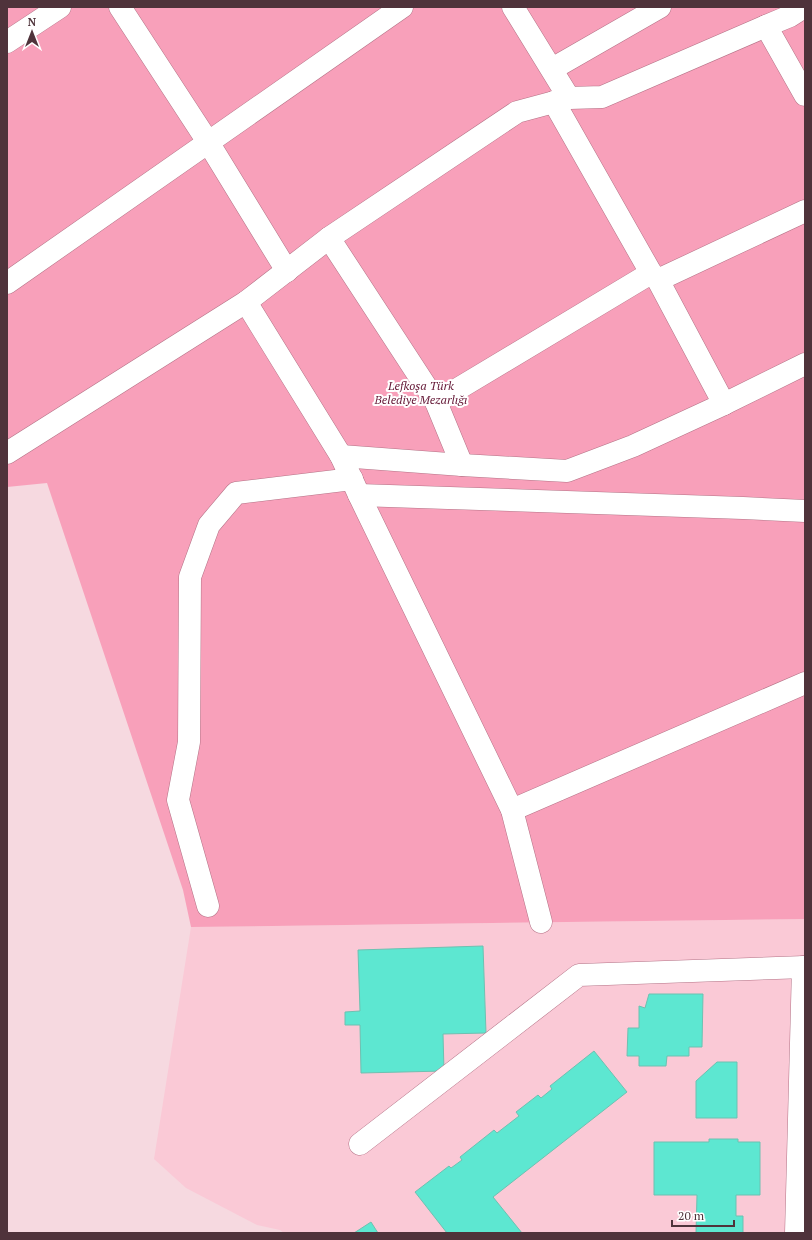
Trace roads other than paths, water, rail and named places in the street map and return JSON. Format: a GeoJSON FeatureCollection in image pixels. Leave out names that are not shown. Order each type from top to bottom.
{"type":"FeatureCollection","features":[{"type":"Feature","properties":{"kind":"lane"},"geometry":{"type":"LineString","coordinates":[[7,42],[60,7]]}},
{"type":"Feature","properties":{"kind":"lane"},"geometry":{"type":"LineString","coordinates":[[120,7],[208,142],[287,271]]}},
{"type":"Feature","properties":{"kind":"lane"},"geometry":{"type":"LineString","coordinates":[[7,283],[402,7]]}},
{"type":"Feature","properties":{"kind":"lane"},"geometry":{"type":"LineString","coordinates":[[513,7],[552,69],[561,100],[654,277],[724,404]]}},
{"type":"Feature","properties":{"kind":"lane"},"geometry":{"type":"LineString","coordinates":[[552,69],[660,7]]}},
{"type":"Feature","properties":{"kind":"lane"},"geometry":{"type":"LineString","coordinates":[[7,453],[246,302],[329,238],[517,112],[561,100],[602,97],[790,16],[804,7]]}},
{"type":"Feature","properties":{"kind":"lane"},"geometry":{"type":"LineString","coordinates":[[766,26],[805,94]]}},
{"type":"Feature","properties":{"kind":"lane"},"geometry":{"type":"LineString","coordinates":[[436,402],[654,277],[805,211]]}},
{"type":"Feature","properties":{"kind":"lane"},"geometry":{"type":"LineString","coordinates":[[329,238],[436,402],[462,465]]}},
{"type":"Feature","properties":{"kind":"lane"},"geometry":{"type":"LineString","coordinates":[[246,302],[341,456],[512,810],[541,922]]}},
{"type":"Feature","properties":{"kind":"lane"},"geometry":{"type":"LineString","coordinates":[[341,456],[567,471],[633,446],[724,404],[805,364]]}},
{"type":"Feature","properties":{"kind":"lane"},"geometry":{"type":"LineString","coordinates":[[208,906],[178,800],[189,742],[190,577],[209,525],[236,493],[355,487],[805,511]]}},
{"type":"Feature","properties":{"kind":"lane"},"geometry":{"type":"LineString","coordinates":[[512,810],[805,683]]}},
{"type":"Feature","properties":{"kind":"lane"},"geometry":{"type":"LineString","coordinates":[[360,1144],[579,975],[804,967],[796,1233]]}},
{"type":"Feature","properties":{"kind":"park label","name":"Lefkoşa Türk Belediye Mezarlığı"},"geometry":{"type":"Point","coordinates":[421,392]}}]}
